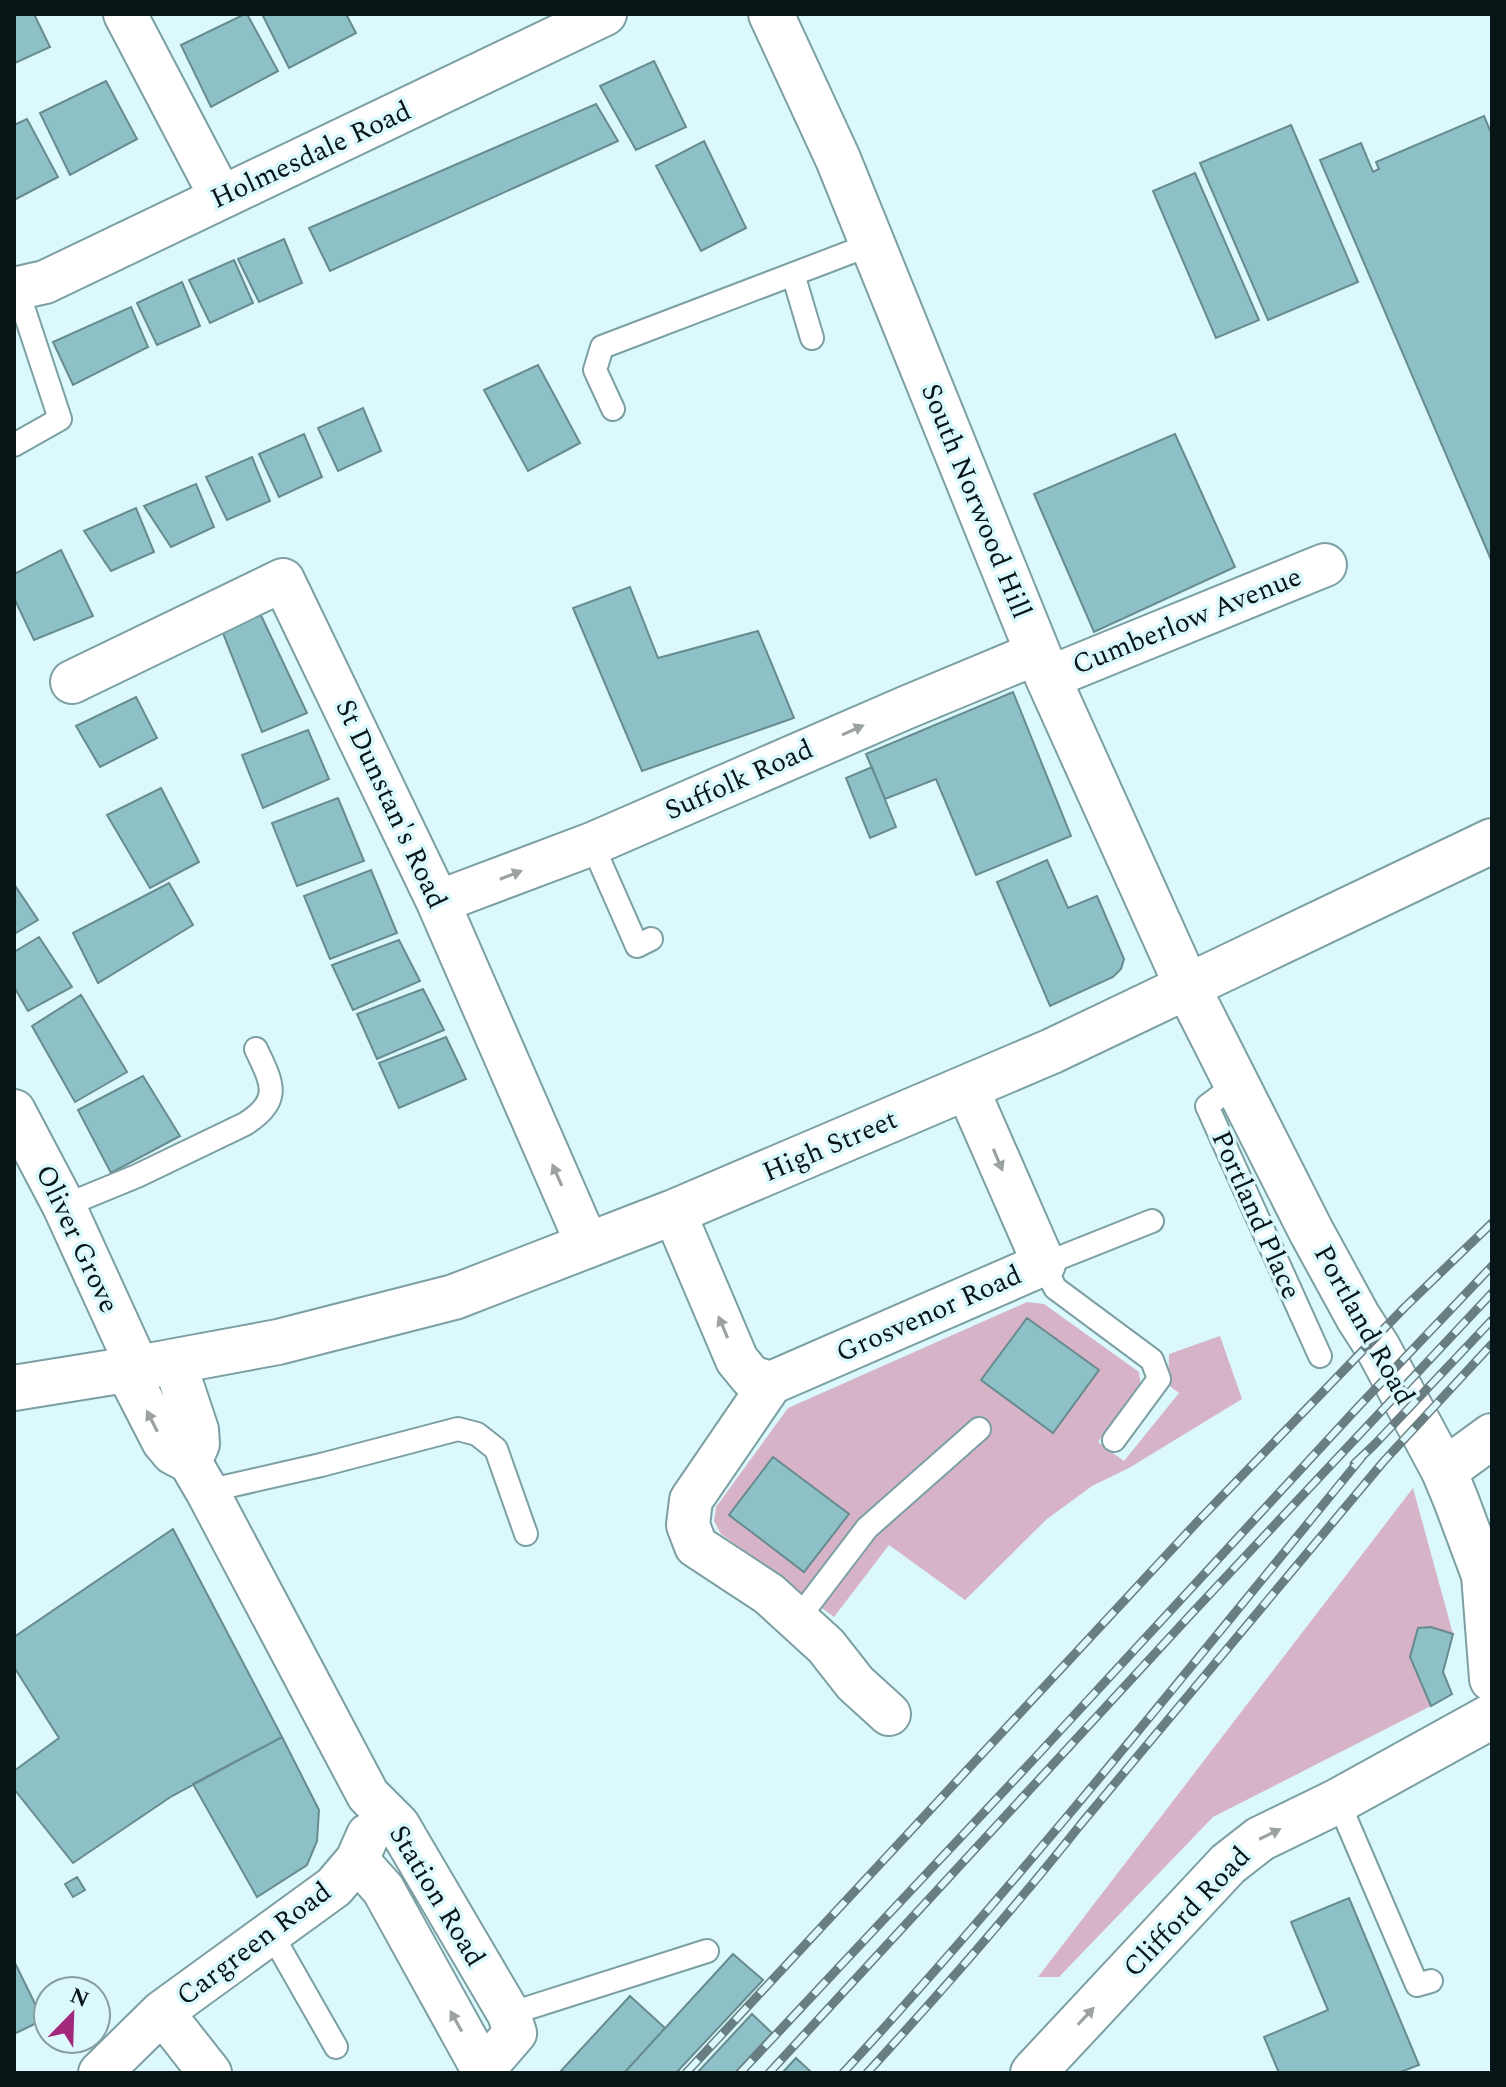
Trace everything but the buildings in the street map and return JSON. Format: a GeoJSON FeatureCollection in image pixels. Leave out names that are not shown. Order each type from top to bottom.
{"type":"FeatureCollection","features":[{"type":"Feature","properties":{"kind":"main road","name":"South Norwood Hill"},"geometry":{"type":"LineString","coordinates":[[771,14],[838,159],[1042,665],[1187,986]]}},
{"type":"Feature","properties":{"kind":"main road","name":"High Street"},"geometry":{"type":"LineString","coordinates":[[14,1388],[278,1342],[454,1297],[674,1212],[1052,1051],[1492,841]]}},
{"type":"Feature","properties":{"kind":"main road","name":"Portland Road"},"geometry":{"type":"LineString","coordinates":[[1187,986],[1311,1231],[1444,1471],[1488,1575],[1492,1679]]}},
{"type":"Feature","properties":{"kind":"main road"},"geometry":{"type":"LineString","coordinates":[[1444,1471],[1492,1436]]}},
{"type":"Feature","properties":{"kind":"main road","name":"Clifford Road"},"geometry":{"type":"LineString","coordinates":[[1033,2073],[1228,1864],[1246,1849],[1492,1716]]}},
{"type":"Feature","properties":{"kind":"street"},"geometry":{"type":"LineString","coordinates":[[125,14],[221,197]]}},
{"type":"Feature","properties":{"kind":"street","name":"Holmesdale Road"},"geometry":{"type":"LineString","coordinates":[[16,289],[45,282],[605,14]]}},
{"type":"Feature","properties":{"kind":"street","name":"Cumberlow Avenue"},"geometry":{"type":"LineString","coordinates":[[1042,665],[1325,565]]}},
{"type":"Feature","properties":{"kind":"street","name":"St Dunstan's Road"},"geometry":{"type":"LineString","coordinates":[[72,682],[283,580],[438,902],[588,1246]]}},
{"type":"Feature","properties":{"kind":"street","name":"Suffolk Road"},"geometry":{"type":"LineString","coordinates":[[438,902],[592,844],[905,708],[1042,665]]}},
{"type":"Feature","properties":{"kind":"street","name":"Grosvenor Road"},"geometry":{"type":"LineString","coordinates":[[771,1383],[1044,1264],[967,1088]]}},
{"type":"Feature","properties":{"kind":"street","name":"Oliver Grove"},"geometry":{"type":"LineString","coordinates":[[14,1111],[146,1366]]}},
{"type":"Feature","properties":{"kind":"street"},"geometry":{"type":"LineString","coordinates":[[674,1212],[737,1360],[751,1377],[771,1383],[691,1500],[688,1525],[696,1546],[769,1594],[826,1646],[855,1683],[889,1714]]}},
{"type":"Feature","properties":{"kind":"street"},"geometry":{"type":"LineString","coordinates":[[146,1366],[197,1430],[198,1476]]}},
{"type":"Feature","properties":{"kind":"street","name":"Station Road"},"geometry":{"type":"LineString","coordinates":[[198,1476],[368,1795],[398,1825],[509,2014],[515,2033],[481,2071],[383,1889],[357,1860]]}},
{"type":"Feature","properties":{"kind":"street","name":"Cargreen Road"},"geometry":{"type":"LineString","coordinates":[[100,2073],[162,2012],[334,1887],[357,1860],[369,1832],[368,1795]]}},
{"type":"Feature","properties":{"kind":"street"},"geometry":{"type":"LineString","coordinates":[[162,2012],[210,2073]]}},
{"type":"Feature","properties":{"kind":"lane"},"geometry":{"type":"LineString","coordinates":[[613,409],[595,370],[602,347],[872,244]]}},
{"type":"Feature","properties":{"kind":"lane"},"geometry":{"type":"LineString","coordinates":[[793,274],[812,338]]}},
{"type":"Feature","properties":{"kind":"lane"},"geometry":{"type":"LineString","coordinates":[[14,445],[60,419],[16,289]]}},
{"type":"Feature","properties":{"kind":"lane"},"geometry":{"type":"LineString","coordinates":[[592,844],[637,946],[651,939]]}},
{"type":"Feature","properties":{"kind":"lane"},"geometry":{"type":"LineString","coordinates":[[64,1206],[137,1176],[259,1115],[268,1104],[272,1082],[256,1049]]}},
{"type":"Feature","properties":{"kind":"lane","name":"Portland Place"},"geometry":{"type":"LineString","coordinates":[[1236,1084],[1207,1106],[1320,1356]]}},
{"type":"Feature","properties":{"kind":"lane"},"geometry":{"type":"LineString","coordinates":[[1114,1440],[1159,1379],[1152,1360],[1055,1288],[1044,1264],[1152,1221]]}},
{"type":"Feature","properties":{"kind":"lane"},"geometry":{"type":"LineString","coordinates":[[198,1476],[321,1465],[458,1429],[477,1434],[496,1449],[526,1534]]}},
{"type":"Feature","properties":{"kind":"lane"},"geometry":{"type":"LineString","coordinates":[[797,1620],[867,1528],[979,1429]]}},
{"type":"Feature","properties":{"kind":"lane"},"geometry":{"type":"LineString","coordinates":[[1338,1801],[1417,1985],[1431,1981]]}},
{"type":"Feature","properties":{"kind":"lane"},"geometry":{"type":"LineString","coordinates":[[271,1933],[336,2047]]}},
{"type":"Feature","properties":{"kind":"lane"},"geometry":{"type":"LineString","coordinates":[[509,2014],[707,1951]]}},
{"type":"Feature","properties":{"kind":"shaded area"},"geometry":{"type":"Polygon","coordinates":[[[1027,1302],[1044,1304],[1139,1372],[1141,1386],[1098,1442],[1124,1461],[1179,1393],[1168,1385],[1169,1354],[1220,1336],[1242,1399],[1129,1468],[1092,1486],[1047,1519],[965,1600],[889,1545],[834,1617],[721,1534],[714,1521],[716,1507],[788,1408],[1027,1302]]]}},
{"type":"Feature","properties":{"kind":"shaded area"},"geometry":{"type":"Polygon","coordinates":[[[1413,1488],[1453,1634],[1431,1627],[1418,1628],[1410,1657],[1431,1706],[1213,1817],[1059,1977],[1038,1977],[1413,1488]]]}},
{"type":"Feature","properties":{"kind":"railway"},"geometry":{"type":"LineString","coordinates":[[686,2073],[1199,1520],[1405,1307],[1492,1223]]}},
{"type":"Feature","properties":{"kind":"railway"},"geometry":{"type":"LineString","coordinates":[[740,2073],[1492,1266]]}},
{"type":"Feature","properties":{"kind":"railway"},"geometry":{"type":"LineString","coordinates":[[769,2073],[1492,1293]]}},
{"type":"Feature","properties":{"kind":"railway"},"geometry":{"type":"LineString","coordinates":[[1354,1464],[1492,1320]]}},
{"type":"Feature","properties":{"kind":"railway"},"geometry":{"type":"LineString","coordinates":[[867,2073],[1003,1919],[1384,1461],[1492,1344]]}},
{"type":"Feature","properties":{"kind":"railway"},"geometry":{"type":"LineString","coordinates":[[843,2073],[1042,1846],[1362,1457]]}}]}
